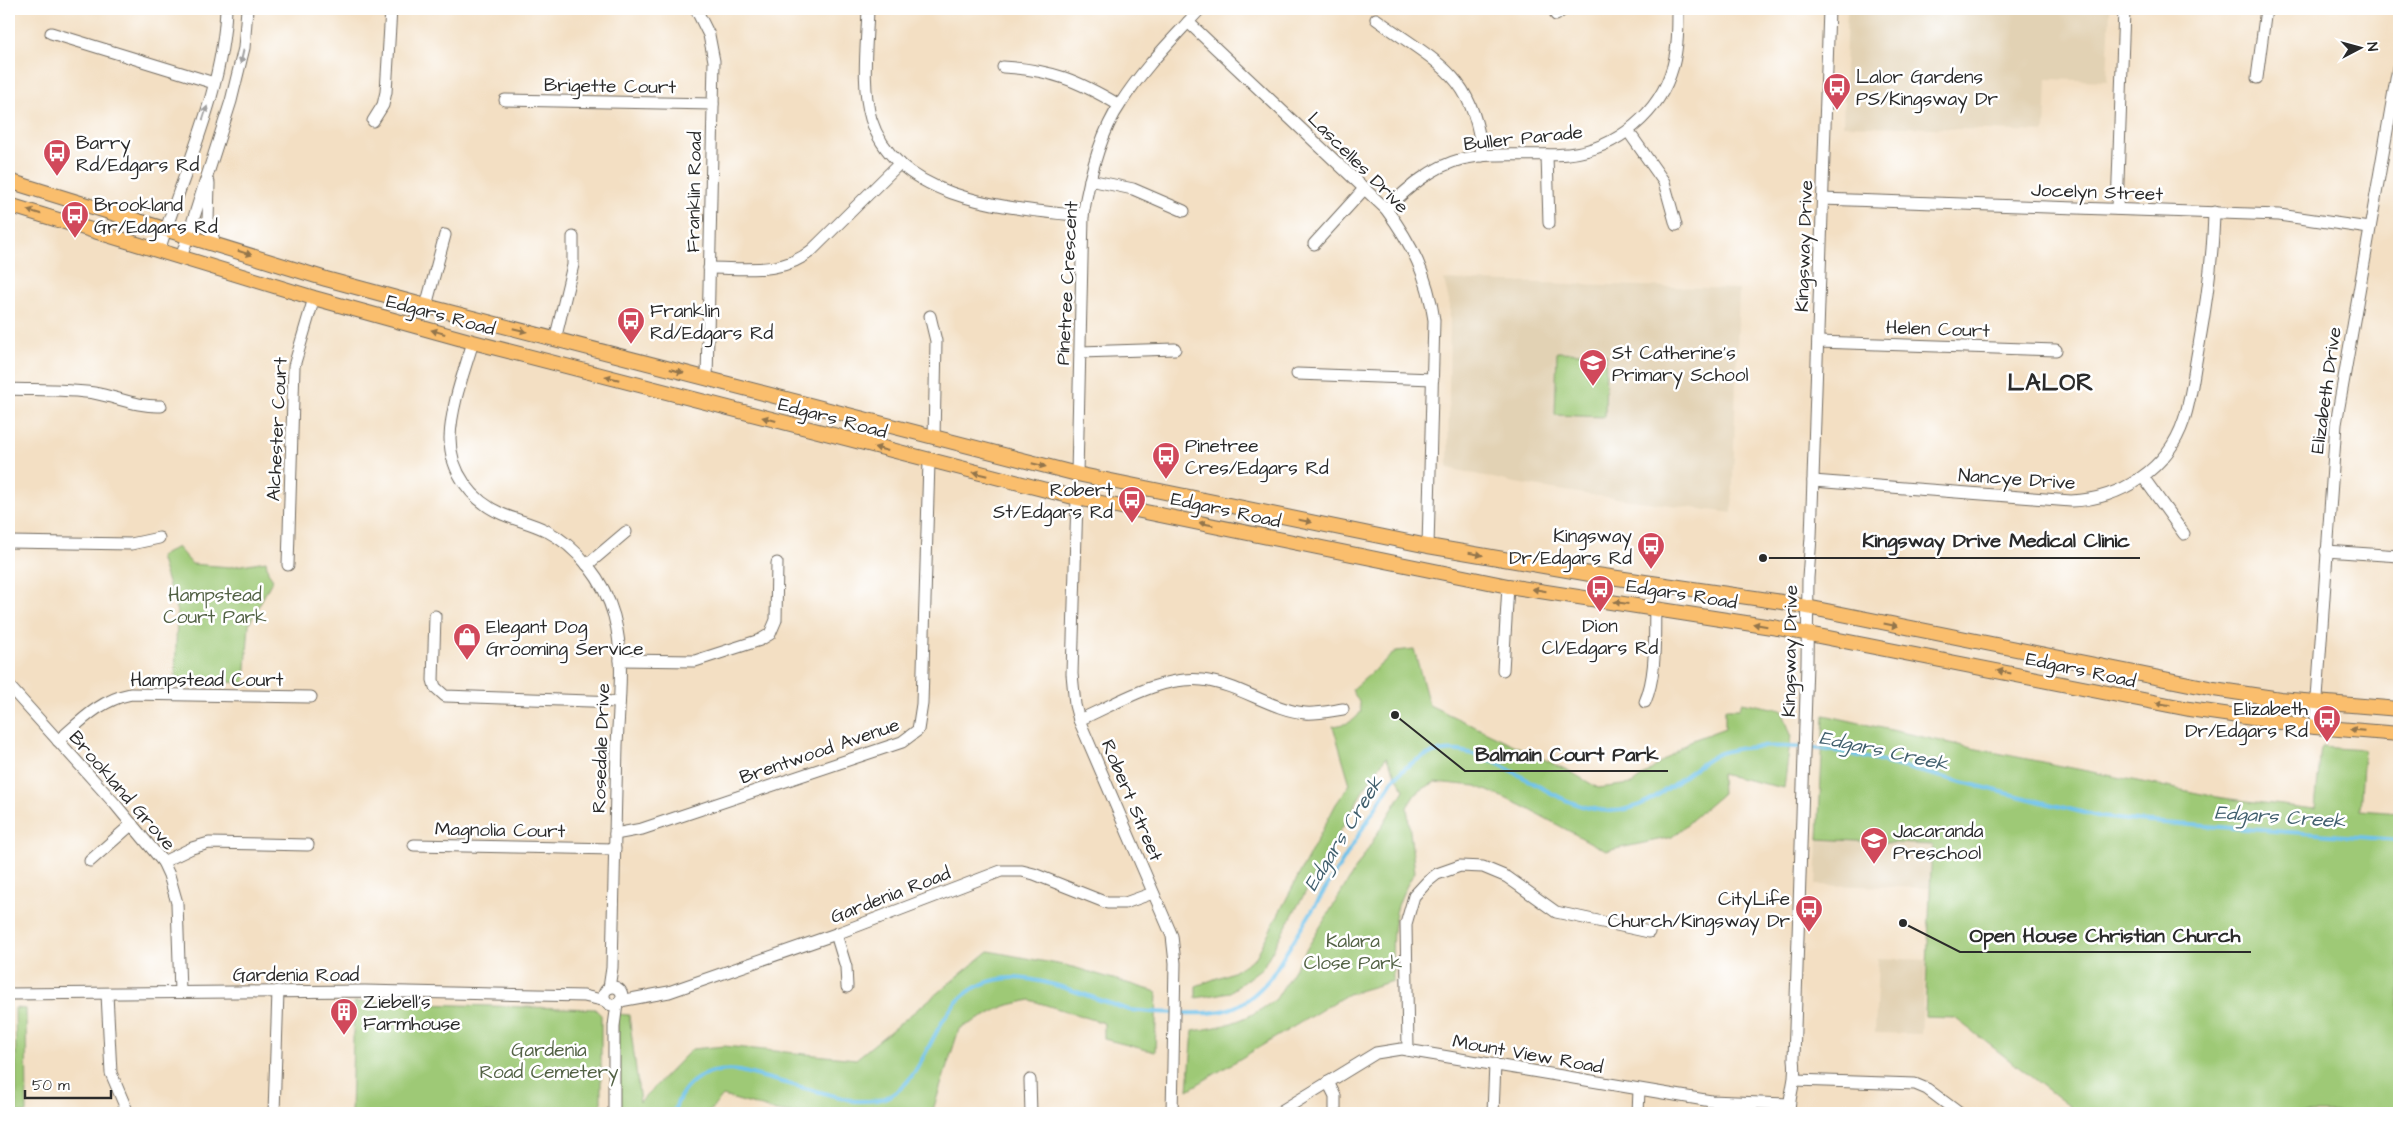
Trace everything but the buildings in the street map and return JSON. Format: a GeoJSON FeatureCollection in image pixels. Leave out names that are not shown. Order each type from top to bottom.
{"type":"FeatureCollection","features":[{"type":"Feature","properties":{"kind":"main road","name":"Edgars Road"},"geometry":{"type":"LineString","coordinates":[[9,181],[326,279],[1077,474],[1428,546],[1590,574],[1807,607],[2206,688],[2316,703],[2399,710]]}},
{"type":"Feature","properties":{"kind":"main road","name":"Edgars Road"},"geometry":{"type":"LineString","coordinates":[[9,207],[314,298],[473,342],[1077,498],[1508,586],[1808,634],[2251,720],[2399,734]]}},
{"type":"Feature","properties":{"kind":"main road"},"geometry":{"type":"LineString","coordinates":[[816,432],[822,409]]}},
{"type":"Feature","properties":{"kind":"main road"},"geometry":{"type":"LineString","coordinates":[[1254,534],[1257,511]]}},
{"type":"Feature","properties":{"kind":"main road"},"geometry":{"type":"LineString","coordinates":[[1587,598],[1590,574]]}},
{"type":"Feature","properties":{"kind":"street"},"geometry":{"type":"LineString","coordinates":[[159,251],[214,83],[224,40],[226,9]]}},
{"type":"Feature","properties":{"kind":"street"},"geometry":{"type":"LineString","coordinates":[[181,258],[238,74],[244,48],[247,9]]}},
{"type":"Feature","properties":{"kind":"street"},"geometry":{"type":"LineString","coordinates":[[374,121],[383,105],[386,92],[391,9]]}},
{"type":"Feature","properties":{"kind":"street","name":"Franklin Road"},"geometry":{"type":"LineString","coordinates":[[696,9],[704,21],[712,48],[713,104],[707,379]]}},
{"type":"Feature","properties":{"kind":"street"},"geometry":{"type":"LineString","coordinates":[[868,9],[866,73],[868,104],[876,131],[900,163],[926,183],[948,192],[1025,209],[1083,216]]}},
{"type":"Feature","properties":{"kind":"street","name":"Pinetree Crescent"},"geometry":{"type":"LineString","coordinates":[[1077,474],[1083,216],[1090,180],[1100,149],[1119,104],[1144,71],[1200,9]]}},
{"type":"Feature","properties":{"kind":"street","name":"Buller Parade"},"geometry":{"type":"LineString","coordinates":[[1386,209],[1426,175],[1462,159],[1482,156],[1547,155],[1587,150],[1628,131],[1652,108],[1668,79],[1675,53],[1678,9]]}},
{"type":"Feature","properties":{"kind":"street","name":"Kingsway Drive"},"geometry":{"type":"LineString","coordinates":[[1789,1109],[1795,1080],[1794,1059],[1808,634],[1807,607],[1829,9]]}},
{"type":"Feature","properties":{"kind":"street"},"geometry":{"type":"LineString","coordinates":[[2117,209],[2124,9]]}},
{"type":"Feature","properties":{"kind":"street"},"geometry":{"type":"LineString","coordinates":[[2257,78],[2266,9]]}},
{"type":"Feature","properties":{"kind":"street"},"geometry":{"type":"LineString","coordinates":[[1376,20],[1442,67],[1461,86],[1477,118],[1482,156]]}},
{"type":"Feature","properties":{"kind":"street","name":"Lascelles Drive"},"geometry":{"type":"LineString","coordinates":[[1188,22],[1365,188],[1386,209],[1410,243],[1427,286],[1434,320],[1428,546]]}},
{"type":"Feature","properties":{"kind":"street"},"geometry":{"type":"LineString","coordinates":[[51,33],[214,83]]}},
{"type":"Feature","properties":{"kind":"street","name":"Elizabeth Drive"},"geometry":{"type":"LineString","coordinates":[[2315,727],[2326,551],[2339,405],[2399,62]]}},
{"type":"Feature","properties":{"kind":"street"},"geometry":{"type":"LineString","coordinates":[[1003,67],[1039,70],[1069,78],[1119,104]]}},
{"type":"Feature","properties":{"kind":"street","name":"Brigette Court"},"geometry":{"type":"LineString","coordinates":[[506,100],[713,104]]}},
{"type":"Feature","properties":{"kind":"street"},"geometry":{"type":"LineString","coordinates":[[1628,131],[1664,182],[1676,225]]}},
{"type":"Feature","properties":{"kind":"street"},"geometry":{"type":"LineString","coordinates":[[1547,155],[1549,223]]}},
{"type":"Feature","properties":{"kind":"street"},"geometry":{"type":"LineString","coordinates":[[709,268],[779,268],[796,261],[812,250],[900,163]]}},
{"type":"Feature","properties":{"kind":"street"},"geometry":{"type":"LineString","coordinates":[[209,168],[208,221],[215,244]]}},
{"type":"Feature","properties":{"kind":"street"},"geometry":{"type":"LineString","coordinates":[[1090,180],[1133,189],[1184,211]]}},
{"type":"Feature","properties":{"kind":"street"},"geometry":{"type":"LineString","coordinates":[[1314,244],[1365,188]]}},
{"type":"Feature","properties":{"kind":"street","name":"Jocelyn Street"},"geometry":{"type":"LineString","coordinates":[[1822,199],[2297,216],[2370,228]]}},
{"type":"Feature","properties":{"kind":"street","name":"Nancye Drive"},"geometry":{"type":"LineString","coordinates":[[1813,480],[2071,501],[2102,497],[2143,477],[2169,450],[2184,419],[2212,269],[2214,212]]}},
{"type":"Feature","properties":{"kind":"street"},"geometry":{"type":"LineString","coordinates":[[426,306],[445,235]]}},
{"type":"Feature","properties":{"kind":"street"},"geometry":{"type":"LineString","coordinates":[[556,340],[574,264],[573,237]]}},
{"type":"Feature","properties":{"kind":"street","name":"Alchester Court"},"geometry":{"type":"LineString","coordinates":[[288,565],[292,384],[296,355],[314,298]]}},
{"type":"Feature","properties":{"kind":"street"},"geometry":{"type":"LineString","coordinates":[[930,316],[936,341],[934,438]]}},
{"type":"Feature","properties":{"kind":"street","name":"Rosedale Drive"},"geometry":{"type":"LineString","coordinates":[[473,342],[451,427],[451,449],[460,476],[471,493],[482,502],[504,515],[545,530],[570,548],[587,565],[599,581],[614,615],[620,660],[612,968],[614,1113]]}},
{"type":"Feature","properties":{"kind":"street","name":"Helen Court"},"geometry":{"type":"LineString","coordinates":[[1818,342],[2056,350]]}},
{"type":"Feature","properties":{"kind":"street"},"geometry":{"type":"LineString","coordinates":[[1080,352],[1175,349]]}},
{"type":"Feature","properties":{"kind":"street"},"geometry":{"type":"LineString","coordinates":[[1297,374],[1433,379]]}},
{"type":"Feature","properties":{"kind":"street"},"geometry":{"type":"LineString","coordinates":[[9,389],[78,391],[101,394],[139,405],[161,406]]}},
{"type":"Feature","properties":{"kind":"street","name":"Brentwood Avenue"},"geometry":{"type":"LineString","coordinates":[[615,834],[642,829],[902,742],[918,730],[922,704],[929,461]]}},
{"type":"Feature","properties":{"kind":"street"},"geometry":{"type":"LineString","coordinates":[[2143,477],[2184,534]]}},
{"type":"Feature","properties":{"kind":"street","name":"Robert Street"},"geometry":{"type":"LineString","coordinates":[[1077,498],[1072,674],[1075,705],[1174,947],[1172,1113]]}},
{"type":"Feature","properties":{"kind":"street"},"geometry":{"type":"LineString","coordinates":[[587,565],[626,532]]}},
{"type":"Feature","properties":{"kind":"street"},"geometry":{"type":"LineString","coordinates":[[9,542],[131,544],[159,538]]}},
{"type":"Feature","properties":{"kind":"street"},"geometry":{"type":"LineString","coordinates":[[2326,551],[2399,556]]}},
{"type":"Feature","properties":{"kind":"street"},"geometry":{"type":"LineString","coordinates":[[620,660],[695,661],[760,640],[770,634],[776,620],[777,563]]}},
{"type":"Feature","properties":{"kind":"street"},"geometry":{"type":"LineString","coordinates":[[1503,670],[1508,586]]}},
{"type":"Feature","properties":{"kind":"street"},"geometry":{"type":"LineString","coordinates":[[1645,702],[1651,688],[1654,608]]}},
{"type":"Feature","properties":{"kind":"street"},"geometry":{"type":"LineString","coordinates":[[435,616],[433,680],[439,693],[445,696],[619,702]]}},
{"type":"Feature","properties":{"kind":"street"},"geometry":{"type":"LineString","coordinates":[[1080,720],[1155,686],[1186,680],[1216,682],[1294,711],[1316,713],[1343,709]]}},
{"type":"Feature","properties":{"kind":"street","name":"Brookland Grove"},"geometry":{"type":"LineString","coordinates":[[11,692],[58,741],[163,862],[170,875],[176,903],[180,992]]}},
{"type":"Feature","properties":{"kind":"street","name":"Hampstead Court"},"geometry":{"type":"LineString","coordinates":[[58,741],[94,709],[106,701],[131,694],[311,697]]}},
{"type":"Feature","properties":{"kind":"street"},"geometry":{"type":"LineString","coordinates":[[90,861],[132,824]]}},
{"type":"Feature","properties":{"kind":"street"},"geometry":{"type":"LineString","coordinates":[[163,862],[201,844],[308,845]]}},
{"type":"Feature","properties":{"kind":"street","name":"Magnolia Court"},"geometry":{"type":"LineString","coordinates":[[414,844],[615,849]]}},
{"type":"Feature","properties":{"kind":"street"},"geometry":{"type":"LineString","coordinates":[[1408,1050],[1406,924],[1414,896],[1427,882],[1438,874],[1460,866],[1483,867],[1508,877],[1556,912],[1649,932]]}},
{"type":"Feature","properties":{"kind":"street","name":"Gardenia Road"},"geometry":{"type":"LineString","coordinates":[[9,994],[278,990],[639,998],[669,992],[836,934],[1001,871],[1022,871],[1034,874],[1107,903],[1125,903],[1153,892]]}},
{"type":"Feature","properties":{"kind":"street"},"geometry":{"type":"LineString","coordinates":[[836,934],[846,967],[846,987]]}},
{"type":"Feature","properties":{"kind":"street"},"geometry":{"type":"LineString","coordinates":[[274,1113],[278,990]]}},
{"type":"Feature","properties":{"kind":"street"},"geometry":{"type":"LineString","coordinates":[[108,994],[111,1073],[128,1113]]}},
{"type":"Feature","properties":{"kind":"street","name":"Mount View Road"},"geometry":{"type":"LineString","coordinates":[[1278,1113],[1376,1053],[1393,1049],[1495,1064],[1711,1101],[1789,1109]]}},
{"type":"Feature","properties":{"kind":"street"},"geometry":{"type":"LineString","coordinates":[[1493,1113],[1495,1064]]}},
{"type":"Feature","properties":{"kind":"street"},"geometry":{"type":"LineString","coordinates":[[1030,1080],[1031,1113]]}},
{"type":"Feature","properties":{"kind":"street"},"geometry":{"type":"LineString","coordinates":[[1795,1080],[1915,1084],[1927,1089],[1958,1113]]}},
{"type":"Feature","properties":{"kind":"street"},"geometry":{"type":"LineString","coordinates":[[1328,1082],[1335,1096],[1335,1113]]}},
{"type":"Feature","properties":{"kind":"street"},"geometry":{"type":"LineString","coordinates":[[1638,1113],[1639,1090]]}},
{"type":"Feature","properties":{"kind":"shaded area"},"geometry":{"type":"Polygon","coordinates":[[[1847,9],[2110,9],[2107,81],[2047,79],[2045,132],[1843,125],[1847,9]]]}},
{"type":"Feature","properties":{"kind":"shaded area","name":"St Catherine's Primary School"},"geometry":{"type":"Polygon","coordinates":[[[1444,280],[1739,289],[1732,513],[1584,494],[1515,483],[1448,468],[1450,306],[1444,280]]]}},
{"type":"Feature","properties":{"kind":"shaded area","name":"Jacaranda Preschool"},"geometry":{"type":"Polygon","coordinates":[[[1818,839],[1932,844],[1930,888],[1816,885],[1818,839]]]}},
{"type":"Feature","properties":{"kind":"shaded area"},"geometry":{"type":"Polygon","coordinates":[[[1878,958],[1926,960],[1921,1034],[1875,1033],[1878,958]]]}},
{"type":"Feature","properties":{"kind":"green space"},"geometry":{"type":"Polygon","coordinates":[[[1557,352],[1606,354],[1605,417],[1555,415],[1557,352]]]}},
{"type":"Feature","properties":{"kind":"green space","name":"Hampstead Court Park"},"geometry":{"type":"Polygon","coordinates":[[[177,547],[192,564],[230,567],[266,561],[268,572],[273,579],[249,624],[245,683],[175,679],[177,612],[160,557],[177,547]]]}},
{"type":"Feature","properties":{"kind":"green space","name":"Kalara Close Park"},"geometry":{"type":"Polygon","coordinates":[[[1414,649],[1429,705],[1571,772],[1598,788],[1632,784],[1690,741],[1725,728],[1725,709],[1739,709],[1742,702],[1782,710],[1791,735],[1784,788],[1721,774],[1722,794],[1672,837],[1606,851],[1521,805],[1476,786],[1435,782],[1416,793],[1407,807],[1415,872],[1400,899],[1396,911],[1392,950],[1393,981],[1348,994],[1188,1090],[1193,1031],[1237,1021],[1276,999],[1404,790],[1386,757],[1364,789],[1263,967],[1230,992],[1196,998],[1196,986],[1233,972],[1256,957],[1336,804],[1350,784],[1333,726],[1349,722],[1356,718],[1361,711],[1359,702],[1352,690],[1396,651],[1414,649]]]}},
{"type":"Feature","properties":{"kind":"green space"},"geometry":{"type":"Polygon","coordinates":[[[1824,715],[1972,748],[2222,798],[2315,809],[2321,747],[2364,750],[2360,810],[2399,813],[2399,1113],[2078,1113],[1955,1018],[1925,1017],[1932,845],[1818,839],[1824,715]]]}},
{"type":"Feature","properties":{"kind":"green space"},"geometry":{"type":"Polygon","coordinates":[[[989,951],[1073,967],[1157,992],[1155,1052],[1104,1039],[1104,1023],[1030,1000],[1005,1006],[959,1029],[932,1113],[790,1113],[776,1111],[723,1096],[708,1113],[617,1113],[618,1014],[629,1015],[640,1102],[692,1049],[724,1046],[856,1059],[989,951]]]}},
{"type":"Feature","properties":{"kind":"green space","name":"Gardenia Road Cemetery"},"geometry":{"type":"Polygon","coordinates":[[[354,1002],[595,1009],[601,1015],[601,1113],[351,1113],[354,1002]]]}},
{"type":"Feature","properties":{"kind":"green space"},"geometry":{"type":"Polygon","coordinates":[[[15,1008],[26,1009],[27,1113],[17,1113],[15,1008]]]}},
{"type":"Feature","properties":{"kind":"waterway","name":"Edgars Creek"},"geometry":{"type":"LineString","coordinates":[[674,1113],[683,1092],[698,1078],[717,1071],[728,1070],[740,1071],[854,1101],[874,1101],[885,1098],[902,1087],[915,1071],[949,1012],[964,995],[985,983],[1012,978],[1040,981],[1129,1010],[1148,1012],[1208,1013],[1241,1004],[1271,977],[1392,781],[1419,758],[1446,751],[1473,754],[1500,765],[1554,795],[1582,806],[1611,811],[1640,805],[1666,790],[1716,755],[1745,748],[1782,747],[1820,749],[1851,754],[2101,817],[2399,840]]}},
{"type":"Feature","properties":{"kind":"place","name":"Lalor Gardens PS/Kingsway Dr"},"geometry":{"type":"Point","coordinates":[1837,111]}},
{"type":"Feature","properties":{"kind":"place","name":"Barry Rd/Edgars Rd"},"geometry":{"type":"Point","coordinates":[57,177]}},
{"type":"Feature","properties":{"kind":"place","name":"Brookland Gr/Edgars Rd"},"geometry":{"type":"Point","coordinates":[75,239]}},
{"type":"Feature","properties":{"kind":"place","name":"Franklin Rd/Edgars Rd"},"geometry":{"type":"Point","coordinates":[631,345]}},
{"type":"Feature","properties":{"kind":"place","name":"St Catherine's Primary School"},"geometry":{"type":"Point","coordinates":[1593,387]}},
{"type":"Feature","properties":{"kind":"place","name":"Pinetree Cres/Edgars Rd"},"geometry":{"type":"Point","coordinates":[1166,480]}},
{"type":"Feature","properties":{"kind":"place","name":"Robert St/Edgars Rd"},"geometry":{"type":"Point","coordinates":[1132,524]}},
{"type":"Feature","properties":{"kind":"place","name":"Kingsway Drive Medical Clinic"},"geometry":{"type":"Point","coordinates":[1763,558]}},
{"type":"Feature","properties":{"kind":"place","name":"Kingsway Dr/Edgars Rd"},"geometry":{"type":"Point","coordinates":[1651,570]}},
{"type":"Feature","properties":{"kind":"place","name":"Dion Cl/Edgars Rd"},"geometry":{"type":"Point","coordinates":[1600,613]}},
{"type":"Feature","properties":{"kind":"place","name":"Elegant Dog Grooming Service"},"geometry":{"type":"Point","coordinates":[467,661]}},
{"type":"Feature","properties":{"kind":"place","name":"Balmain Court Park"},"geometry":{"type":"Point","coordinates":[1395,715]}},
{"type":"Feature","properties":{"kind":"place","name":"Elizabeth Dr/Edgars Rd"},"geometry":{"type":"Point","coordinates":[2327,743]}},
{"type":"Feature","properties":{"kind":"place","name":"Jacaranda Preschool"},"geometry":{"type":"Point","coordinates":[1874,865]}},
{"type":"Feature","properties":{"kind":"place","name":"Open House Christian Church"},"geometry":{"type":"Point","coordinates":[1903,923]}},
{"type":"Feature","properties":{"kind":"place","name":"CityLife Church/Kingsway Dr"},"geometry":{"type":"Point","coordinates":[1809,933]}},
{"type":"Feature","properties":{"kind":"place","name":"Ziebell's Farmhouse"},"geometry":{"type":"Point","coordinates":[344,1036]}},
{"type":"Feature","properties":{"kind":"district","name":"LALOR"},"geometry":{"type":"Point","coordinates":[2051,382]}}]}
